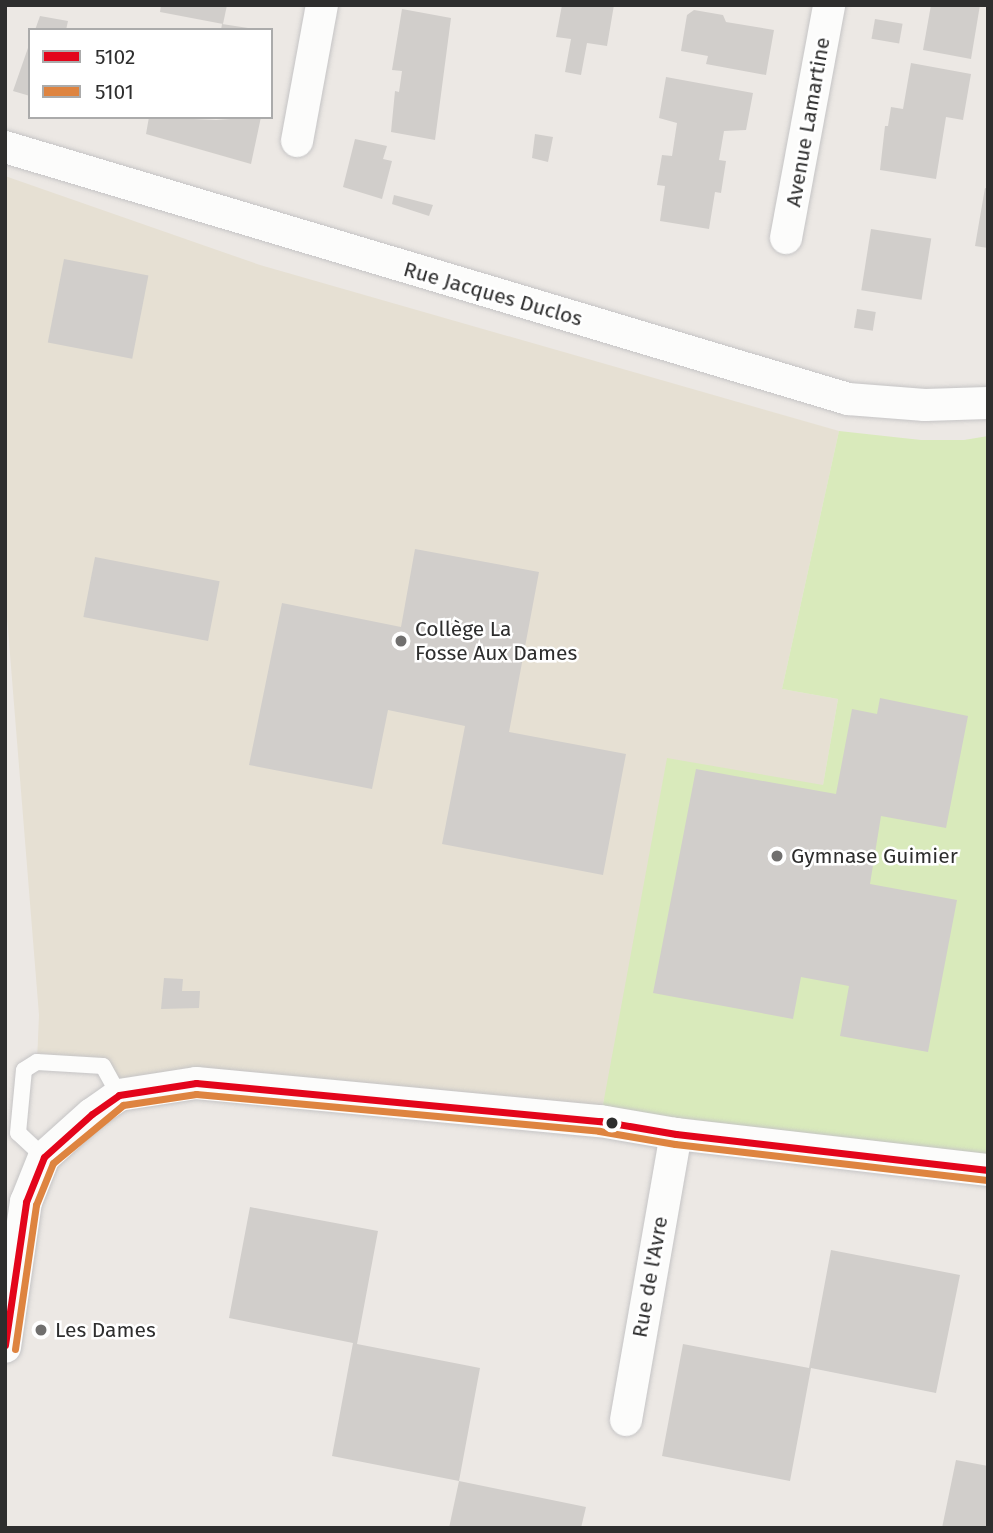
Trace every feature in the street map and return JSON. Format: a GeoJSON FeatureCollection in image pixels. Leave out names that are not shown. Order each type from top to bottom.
{"type":"FeatureCollection","features":[{"type":"Feature","properties":{"kind":"street"},"geometry":{"type":"LineString","coordinates":[[297,141],[322,5]]}},
{"type":"Feature","properties":{"kind":"street","name":"Avenue Lamartine"},"geometry":{"type":"LineString","coordinates":[[786,238],[829,5]]}},
{"type":"Feature","properties":{"kind":"street","name":"Rue Jacques Duclos"},"geometry":{"type":"LineString","coordinates":[[5,148],[848,399],[925,405],[988,403]]}},
{"type":"Feature","properties":{"kind":"street"},"geometry":{"type":"LineString","coordinates":[[5,1346],[26,1202],[44,1157],[92,1114],[119,1096],[196,1083],[600,1121],[676,1134],[988,1170]]}},
{"type":"Feature","properties":{"kind":"street","name":"Rue de l'Avre"},"geometry":{"type":"LineString","coordinates":[[626,1420],[676,1134]]}},
{"type":"Feature","properties":{"kind":"lane"},"geometry":{"type":"LineString","coordinates":[[44,1157],[18,1133],[24,1070],[37,1062],[103,1066],[119,1096]]}},
{"type":"Feature","properties":{"kind":"shaded area","name":"Collège La Fosse Aux Dames"},"geometry":{"type":"Polygon","coordinates":[[[5,176],[260,265],[839,431],[782,689],[838,699],[823,785],[600,1121],[196,1083],[119,1095],[103,1066],[37,1062],[39,1015],[5,592],[5,176]]]}},
{"type":"Feature","properties":{"kind":"green space"},"geometry":{"type":"Polygon","coordinates":[[[839,431],[921,440],[964,440],[988,436],[988,1170],[600,1121],[667,758],[823,785],[838,699],[782,689],[839,431]]]}},
{"type":"Feature","properties":{"kind":"building"},"geometry":{"type":"Polygon","coordinates":[[[161,5],[227,5],[223,24],[160,12],[161,5]]]}},
{"type":"Feature","properties":{"kind":"building"},"geometry":{"type":"Polygon","coordinates":[[[562,5],[614,5],[607,46],[587,43],[581,75],[565,72],[571,39],[556,37],[562,5]]]}},
{"type":"Feature","properties":{"kind":"building"},"geometry":{"type":"Polygon","coordinates":[[[931,5],[980,5],[971,59],[923,50],[931,5]]]}},
{"type":"Feature","properties":{"kind":"building"},"geometry":{"type":"Polygon","coordinates":[[[402,9],[451,18],[435,140],[391,132],[395,91],[399,92],[402,71],[392,70],[402,9]]]}},
{"type":"Feature","properties":{"kind":"building"},"geometry":{"type":"Polygon","coordinates":[[[694,10],[723,15],[726,22],[774,30],[766,75],[706,64],[708,56],[681,51],[687,15],[694,10]]]}},
{"type":"Feature","properties":{"kind":"building"},"geometry":{"type":"Polygon","coordinates":[[[40,16],[68,21],[66,28],[36,28],[40,16]]]}},
{"type":"Feature","properties":{"kind":"building"},"geometry":{"type":"Polygon","coordinates":[[[875,19],[903,24],[899,44],[872,39],[875,19]]]}},
{"type":"Feature","properties":{"kind":"building"},"geometry":{"type":"Polygon","coordinates":[[[222,24],[248,28],[221,28],[222,24]]]}},
{"type":"Feature","properties":{"kind":"building"},"geometry":{"type":"Polygon","coordinates":[[[28,48],[28,95],[13,91],[28,48]]]}},
{"type":"Feature","properties":{"kind":"building"},"geometry":{"type":"Polygon","coordinates":[[[911,63],[971,74],[963,120],[946,117],[936,179],[880,170],[885,126],[888,126],[891,107],[903,109],[911,63]]]}},
{"type":"Feature","properties":{"kind":"building"},"geometry":{"type":"Polygon","coordinates":[[[666,77],[753,93],[746,130],[724,131],[719,160],[726,161],[721,193],[715,192],[709,229],[660,221],[665,186],[657,185],[662,155],[672,156],[677,123],[659,118],[666,77]]]}},
{"type":"Feature","properties":{"kind":"building"},"geometry":{"type":"Polygon","coordinates":[[[149,119],[261,119],[251,164],[146,134],[149,119]]]}},
{"type":"Feature","properties":{"kind":"building"},"geometry":{"type":"Polygon","coordinates":[[[535,134],[553,137],[548,162],[532,158],[535,134]]]}},
{"type":"Feature","properties":{"kind":"building"},"geometry":{"type":"Polygon","coordinates":[[[355,139],[387,146],[383,159],[392,161],[382,199],[343,187],[355,139]]]}},
{"type":"Feature","properties":{"kind":"building"},"geometry":{"type":"Polygon","coordinates":[[[985,188],[988,189],[988,248],[975,246],[985,188]]]}},
{"type":"Feature","properties":{"kind":"building"},"geometry":{"type":"Polygon","coordinates":[[[394,195],[433,205],[429,216],[392,204],[394,195]]]}},
{"type":"Feature","properties":{"kind":"building"},"geometry":{"type":"Polygon","coordinates":[[[871,229],[931,239],[922,300],[861,290],[871,229]]]}},
{"type":"Feature","properties":{"kind":"building"},"geometry":{"type":"Polygon","coordinates":[[[64,259],[148,275],[132,359],[48,342],[64,259]]]}},
{"type":"Feature","properties":{"kind":"building"},"geometry":{"type":"Polygon","coordinates":[[[857,309],[876,312],[873,331],[854,328],[857,309]]]}},
{"type":"Feature","properties":{"kind":"building"},"geometry":{"type":"Polygon","coordinates":[[[415,549],[539,572],[509,732],[626,754],[603,875],[442,844],[465,726],[388,710],[372,789],[249,765],[282,603],[401,627],[415,549]]]}},
{"type":"Feature","properties":{"kind":"building"},"geometry":{"type":"Polygon","coordinates":[[[95,557],[220,581],[208,641],[83,617],[95,557]]]}},
{"type":"Feature","properties":{"kind":"building","name":"Gymnase Guimier"},"geometry":{"type":"Polygon","coordinates":[[[880,698],[968,716],[946,828],[881,816],[870,884],[957,900],[928,1052],[840,1036],[849,986],[801,977],[793,1019],[653,993],[696,769],[836,794],[852,709],[877,714],[880,698]]]}},
{"type":"Feature","properties":{"kind":"building"},"geometry":{"type":"Polygon","coordinates":[[[164,978],[183,979],[182,991],[200,991],[199,1008],[161,1009],[164,978]]]}},
{"type":"Feature","properties":{"kind":"building"},"geometry":{"type":"Polygon","coordinates":[[[250,1207],[378,1231],[357,1344],[480,1368],[459,1481],[332,1456],[353,1343],[229,1318],[250,1207]]]}},
{"type":"Feature","properties":{"kind":"building"},"geometry":{"type":"Polygon","coordinates":[[[831,1250],[960,1275],[936,1393],[811,1368],[790,1481],[662,1456],[683,1344],[809,1368],[831,1250]]]}},
{"type":"Feature","properties":{"kind":"building"},"geometry":{"type":"Polygon","coordinates":[[[956,1460],[988,1466],[988,1528],[942,1528],[956,1460]]]}},
{"type":"Feature","properties":{"kind":"building"},"geometry":{"type":"Polygon","coordinates":[[[459,1481],[586,1507],[581,1528],[449,1528],[459,1481]]]}},
{"type":"Feature","properties":{"kind":"transit line","name":"5102"},"geometry":{"type":"LineString","coordinates":[[5,1345],[26,1202],[44,1157],[92,1114],[119,1095],[196,1083],[600,1121],[676,1134],[988,1170]]}},
{"type":"Feature","properties":{"kind":"transit line","name":"5101"},"geometry":{"type":"LineString","coordinates":[[15,1349],[36,1205],[53,1163],[123,1105],[196,1094],[599,1131],[675,1144],[987,1180]]}},
{"type":"Feature","properties":{"kind":"place","name":"Collège La Fosse Aux Dames"},"geometry":{"type":"Point","coordinates":[401,641]}},
{"type":"Feature","properties":{"kind":"place","name":"Gymnase Guimier"},"geometry":{"type":"Point","coordinates":[777,856]}},
{"type":"Feature","properties":{"kind":"place","name":"Les Dames"},"geometry":{"type":"Point","coordinates":[41,1330]}}]}
